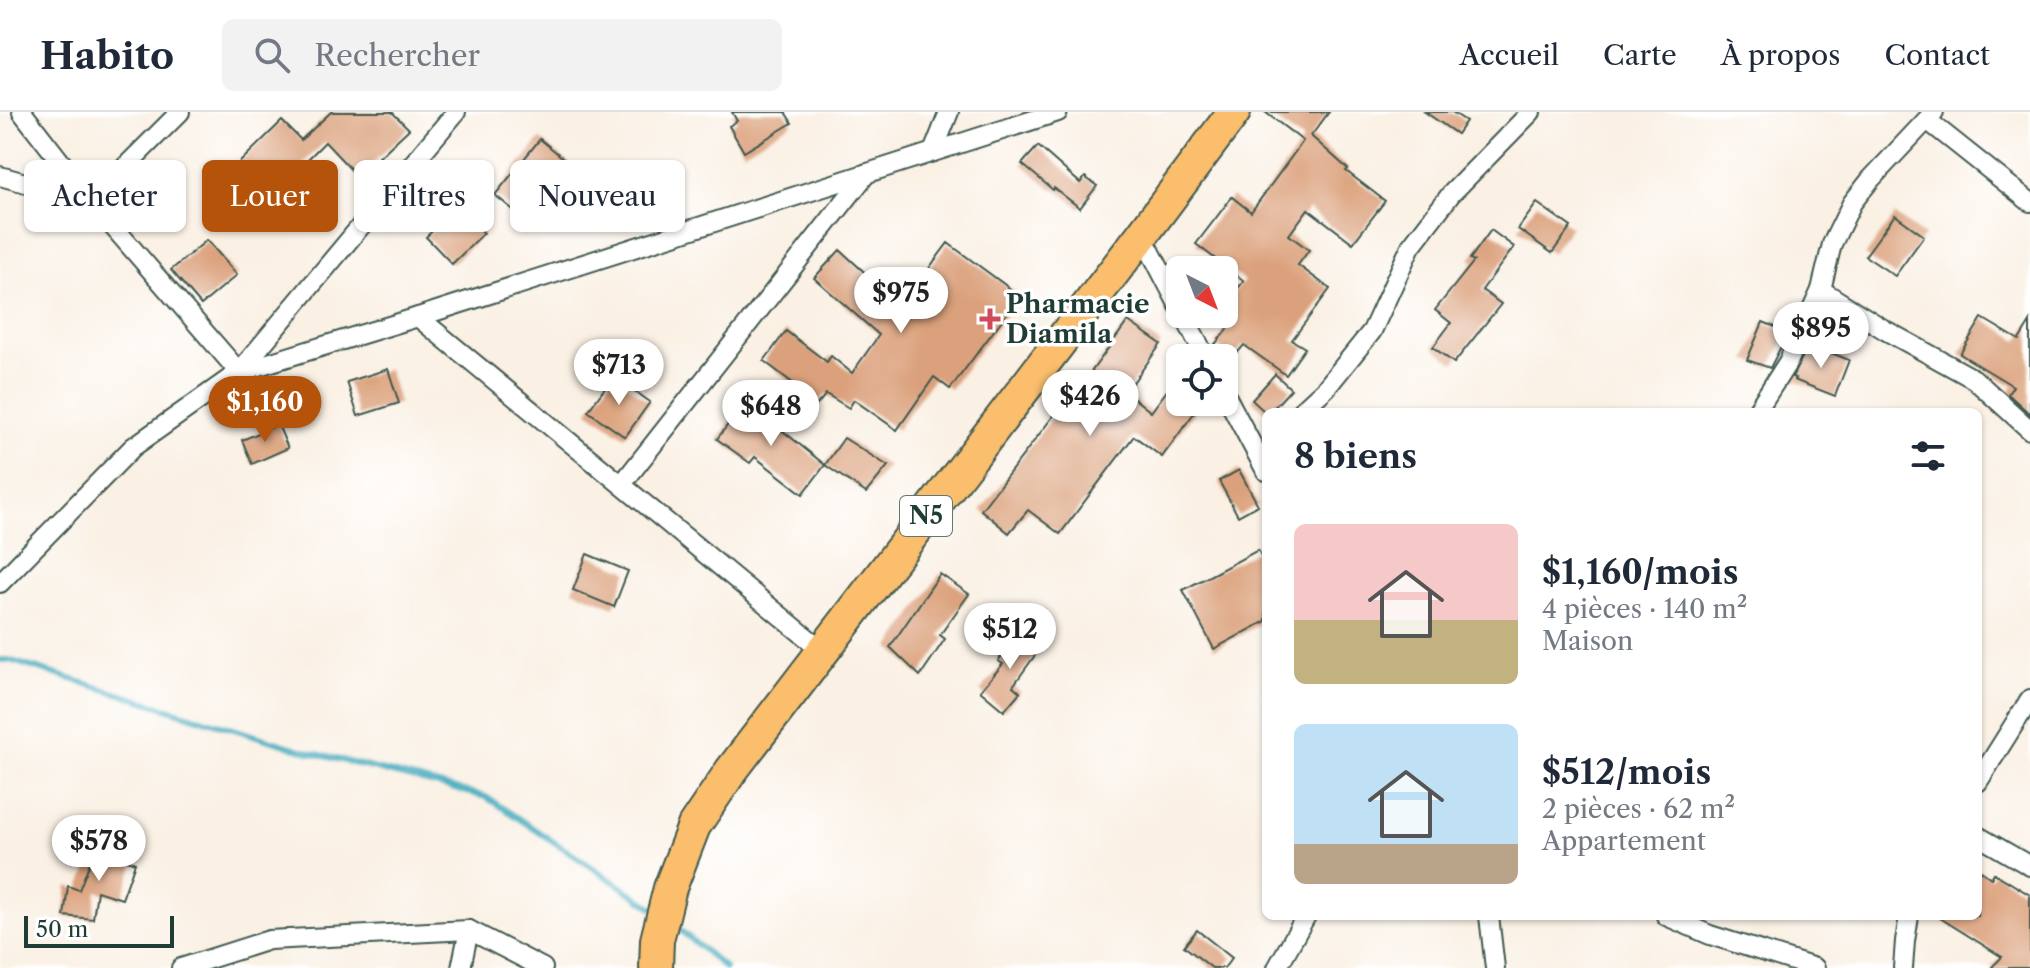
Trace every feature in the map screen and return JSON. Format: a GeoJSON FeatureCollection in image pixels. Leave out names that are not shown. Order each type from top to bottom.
{"type":"FeatureCollection","features":[{"type":"Feature","properties":{"kind":"highway","name":"N5"},"geometry":{"type":"LineString","coordinates":[[656,954],[670,888],[694,826],[731,771],[1234,112]]}},
{"type":"Feature","properties":{"kind":"street"},"geometry":{"type":"LineString","coordinates":[[132,160],[180,112]]}},
{"type":"Feature","properties":{"kind":"street"},"geometry":{"type":"LineString","coordinates":[[0,583],[133,447],[239,372],[456,112]]}},
{"type":"Feature","properties":{"kind":"street"},"geometry":{"type":"LineString","coordinates":[[933,152],[949,112]]}},
{"type":"Feature","properties":{"kind":"street"},"geometry":{"type":"LineString","coordinates":[[239,372],[1058,112]]}},
{"type":"Feature","properties":{"kind":"street"},"geometry":{"type":"LineString","coordinates":[[1304,408],[1326,388],[1372,331],[1411,246],[1451,194],[1531,112]]}},
{"type":"Feature","properties":{"kind":"street"},"geometry":{"type":"LineString","coordinates":[[26,114],[60,160]]}},
{"type":"Feature","properties":{"kind":"street"},"geometry":{"type":"LineString","coordinates":[[1759,408],[1788,362],[1821,290],[1832,244],[1852,203],[1931,116],[2030,202]]}},
{"type":"Feature","properties":{"kind":"street"},"geometry":{"type":"LineString","coordinates":[[622,484],[867,173]]}},
{"type":"Feature","properties":{"kind":"street"},"geometry":{"type":"LineString","coordinates":[[0,176],[24,183]]}},
{"type":"Feature","properties":{"kind":"street"},"geometry":{"type":"LineString","coordinates":[[118,232],[239,372]]}},
{"type":"Feature","properties":{"kind":"street"},"geometry":{"type":"LineString","coordinates":[[1142,235],[1166,281]]}},
{"type":"Feature","properties":{"kind":"street"},"geometry":{"type":"LineString","coordinates":[[1821,290],[1974,379],[2030,430]]}},
{"type":"Feature","properties":{"kind":"street"},"geometry":{"type":"LineString","coordinates":[[418,317],[823,651]]}},
{"type":"Feature","properties":{"kind":"street"},"geometry":{"type":"LineString","coordinates":[[1238,412],[1259,441]]}},
{"type":"Feature","properties":{"kind":"street"},"geometry":{"type":"LineString","coordinates":[[1982,776],[2030,699]]}},
{"type":"Feature","properties":{"kind":"street"},"geometry":{"type":"LineString","coordinates":[[1982,838],[2030,866]]}},
{"type":"Feature","properties":{"kind":"street"},"geometry":{"type":"LineString","coordinates":[[1277,968],[1304,920]]}},
{"type":"Feature","properties":{"kind":"street"},"geometry":{"type":"LineString","coordinates":[[1489,920],[1495,968]]}},
{"type":"Feature","properties":{"kind":"street"},"geometry":{"type":"LineString","coordinates":[[1675,920],[1710,935],[1815,968]]}},
{"type":"Feature","properties":{"kind":"street"},"geometry":{"type":"LineString","coordinates":[[1903,968],[1909,920]]}},
{"type":"Feature","properties":{"kind":"street"},"geometry":{"type":"LineString","coordinates":[[461,968],[469,930]]}},
{"type":"Feature","properties":{"kind":"street"},"geometry":{"type":"LineString","coordinates":[[181,968],[269,940],[469,930],[543,968]]}},
{"type":"Feature","properties":{"kind":"building"},"geometry":{"type":"Polygon","coordinates":[[[331,112],[392,112],[409,129],[376,160],[354,160],[354,173],[325,142],[307,160],[242,160],[282,121],[301,140],[331,112]]]}},
{"type":"Feature","properties":{"kind":"building"},"geometry":{"type":"Polygon","coordinates":[[[732,112],[785,112],[792,123],[744,152],[729,126],[737,121],[732,112]]]}},
{"type":"Feature","properties":{"kind":"building"},"geometry":{"type":"Polygon","coordinates":[[[1265,112],[1329,112],[1311,136],[1348,169],[1346,171],[1385,201],[1353,243],[1308,209],[1289,235],[1309,250],[1298,265],[1330,289],[1292,340],[1305,348],[1286,375],[1244,345],[1238,352],[1238,344],[1215,344],[1229,328],[1238,328],[1238,288],[1244,281],[1238,276],[1238,256],[1212,256],[1196,244],[1232,197],[1251,212],[1303,141],[1265,112]]]}},
{"type":"Feature","properties":{"kind":"building"},"geometry":{"type":"Polygon","coordinates":[[[1425,112],[1452,112],[1466,121],[1457,134],[1425,112]]]}},
{"type":"Feature","properties":{"kind":"building"},"geometry":{"type":"Polygon","coordinates":[[[540,139],[566,160],[523,160],[540,139]]]}},
{"type":"Feature","properties":{"kind":"building"},"geometry":{"type":"Polygon","coordinates":[[[1038,146],[1080,183],[1085,177],[1097,186],[1080,208],[1022,164],[1038,146]]]}},
{"type":"Feature","properties":{"kind":"building"},"geometry":{"type":"Polygon","coordinates":[[[510,176],[510,207],[495,195],[510,176]]]}},
{"type":"Feature","properties":{"kind":"building"},"geometry":{"type":"Polygon","coordinates":[[[1537,203],[1571,227],[1552,253],[1518,229],[1537,203]]]}},
{"type":"Feature","properties":{"kind":"building"},"geometry":{"type":"Polygon","coordinates":[[[1895,215],[1924,236],[1895,276],[1865,256],[1895,215]]]}},
{"type":"Feature","properties":{"kind":"building"},"geometry":{"type":"Polygon","coordinates":[[[1491,230],[1514,247],[1482,290],[1501,304],[1454,363],[1433,347],[1451,323],[1435,310],[1474,261],[1470,259],[1491,230]]]}},
{"type":"Feature","properties":{"kind":"building"},"geometry":{"type":"Polygon","coordinates":[[[431,232],[484,233],[452,264],[426,237],[431,232]]]}},
{"type":"Feature","properties":{"kind":"building"},"geometry":{"type":"Polygon","coordinates":[[[207,240],[237,275],[201,305],[171,270],[207,240]]]}},
{"type":"Feature","properties":{"kind":"building"},"geometry":{"type":"Polygon","coordinates":[[[948,243],[1020,296],[950,389],[934,377],[897,430],[854,400],[849,408],[826,394],[816,406],[801,394],[803,391],[764,361],[786,331],[827,362],[831,356],[852,373],[879,335],[814,278],[840,250],[902,304],[948,243]]]}},
{"type":"Feature","properties":{"kind":"building"},"geometry":{"type":"Polygon","coordinates":[[[1982,318],[2019,340],[2030,322],[2030,414],[2008,394],[2013,386],[1960,354],[1982,318]]]}},
{"type":"Feature","properties":{"kind":"building"},"geometry":{"type":"Polygon","coordinates":[[[1128,321],[1161,344],[1126,392],[1151,412],[1166,392],[1166,416],[1192,416],[1162,457],[1134,436],[1060,534],[1028,510],[1009,533],[981,510],[1061,406],[1065,408],[1128,321]]]}},
{"type":"Feature","properties":{"kind":"building"},"geometry":{"type":"Polygon","coordinates":[[[1763,322],[1783,330],[1781,333],[1787,335],[1770,368],[1747,360],[1763,322]]]}},
{"type":"Feature","properties":{"kind":"building"},"geometry":{"type":"Polygon","coordinates":[[[1809,344],[1849,360],[1835,396],[1792,377],[1809,344]]]}},
{"type":"Feature","properties":{"kind":"building"},"geometry":{"type":"Polygon","coordinates":[[[388,369],[399,403],[358,416],[347,382],[388,369]]]}},
{"type":"Feature","properties":{"kind":"building"},"geometry":{"type":"Polygon","coordinates":[[[1275,374],[1291,389],[1274,408],[1262,409],[1252,400],[1275,374]]]}},
{"type":"Feature","properties":{"kind":"building"},"geometry":{"type":"Polygon","coordinates":[[[614,376],[650,402],[625,437],[588,411],[614,376]]]}},
{"type":"Feature","properties":{"kind":"building"},"geometry":{"type":"Polygon","coordinates":[[[746,401],[825,465],[803,494],[755,457],[750,463],[717,439],[746,401]]]}},
{"type":"Feature","properties":{"kind":"building"},"geometry":{"type":"Polygon","coordinates":[[[278,425],[288,448],[252,464],[242,440],[278,425]]]}},
{"type":"Feature","properties":{"kind":"building"},"geometry":{"type":"Polygon","coordinates":[[[844,438],[888,466],[866,493],[825,465],[844,438]]]}},
{"type":"Feature","properties":{"kind":"building"},"geometry":{"type":"Polygon","coordinates":[[[1239,470],[1258,505],[1238,516],[1219,481],[1239,470]]]}},
{"type":"Feature","properties":{"kind":"building"},"geometry":{"type":"Polygon","coordinates":[[[1258,550],[1262,558],[1262,623],[1214,649],[1183,590],[1258,550]]]}},
{"type":"Feature","properties":{"kind":"building"},"geometry":{"type":"Polygon","coordinates":[[[587,554],[628,571],[614,607],[573,590],[587,554]]]}},
{"type":"Feature","properties":{"kind":"building"},"geometry":{"type":"Polygon","coordinates":[[[940,574],[969,594],[940,635],[945,639],[920,676],[890,647],[940,574]]]}},
{"type":"Feature","properties":{"kind":"building"},"geometry":{"type":"Polygon","coordinates":[[[1019,632],[1041,647],[1013,686],[1020,692],[1004,711],[980,691],[1003,664],[998,661],[1019,632]]]}},
{"type":"Feature","properties":{"kind":"building"},"geometry":{"type":"Polygon","coordinates":[[[96,847],[135,863],[122,899],[97,891],[93,919],[64,916],[68,886],[79,890],[96,847]]]}},
{"type":"Feature","properties":{"kind":"building"},"geometry":{"type":"Polygon","coordinates":[[[1982,872],[1991,878],[1994,873],[2030,895],[2030,968],[1991,968],[2002,957],[1943,920],[1982,920],[1982,872]]]}},
{"type":"Feature","properties":{"kind":"building"},"geometry":{"type":"Polygon","coordinates":[[[1197,930],[1232,958],[1224,968],[1212,968],[1184,946],[1197,930]]]}},
{"type":"Feature","properties":{"kind":"waterway"},"geometry":{"type":"LineString","coordinates":[[0,660],[9,660],[305,751],[486,797],[655,909]]}},
{"type":"Feature","properties":{"kind":"waterway"},"geometry":{"type":"LineString","coordinates":[[673,924],[725,968]]}},
{"type":"Feature","properties":{"kind":"place","name":"Pharmacie Diamila"},"geometry":{"type":"Point","coordinates":[990,319]}}]}
